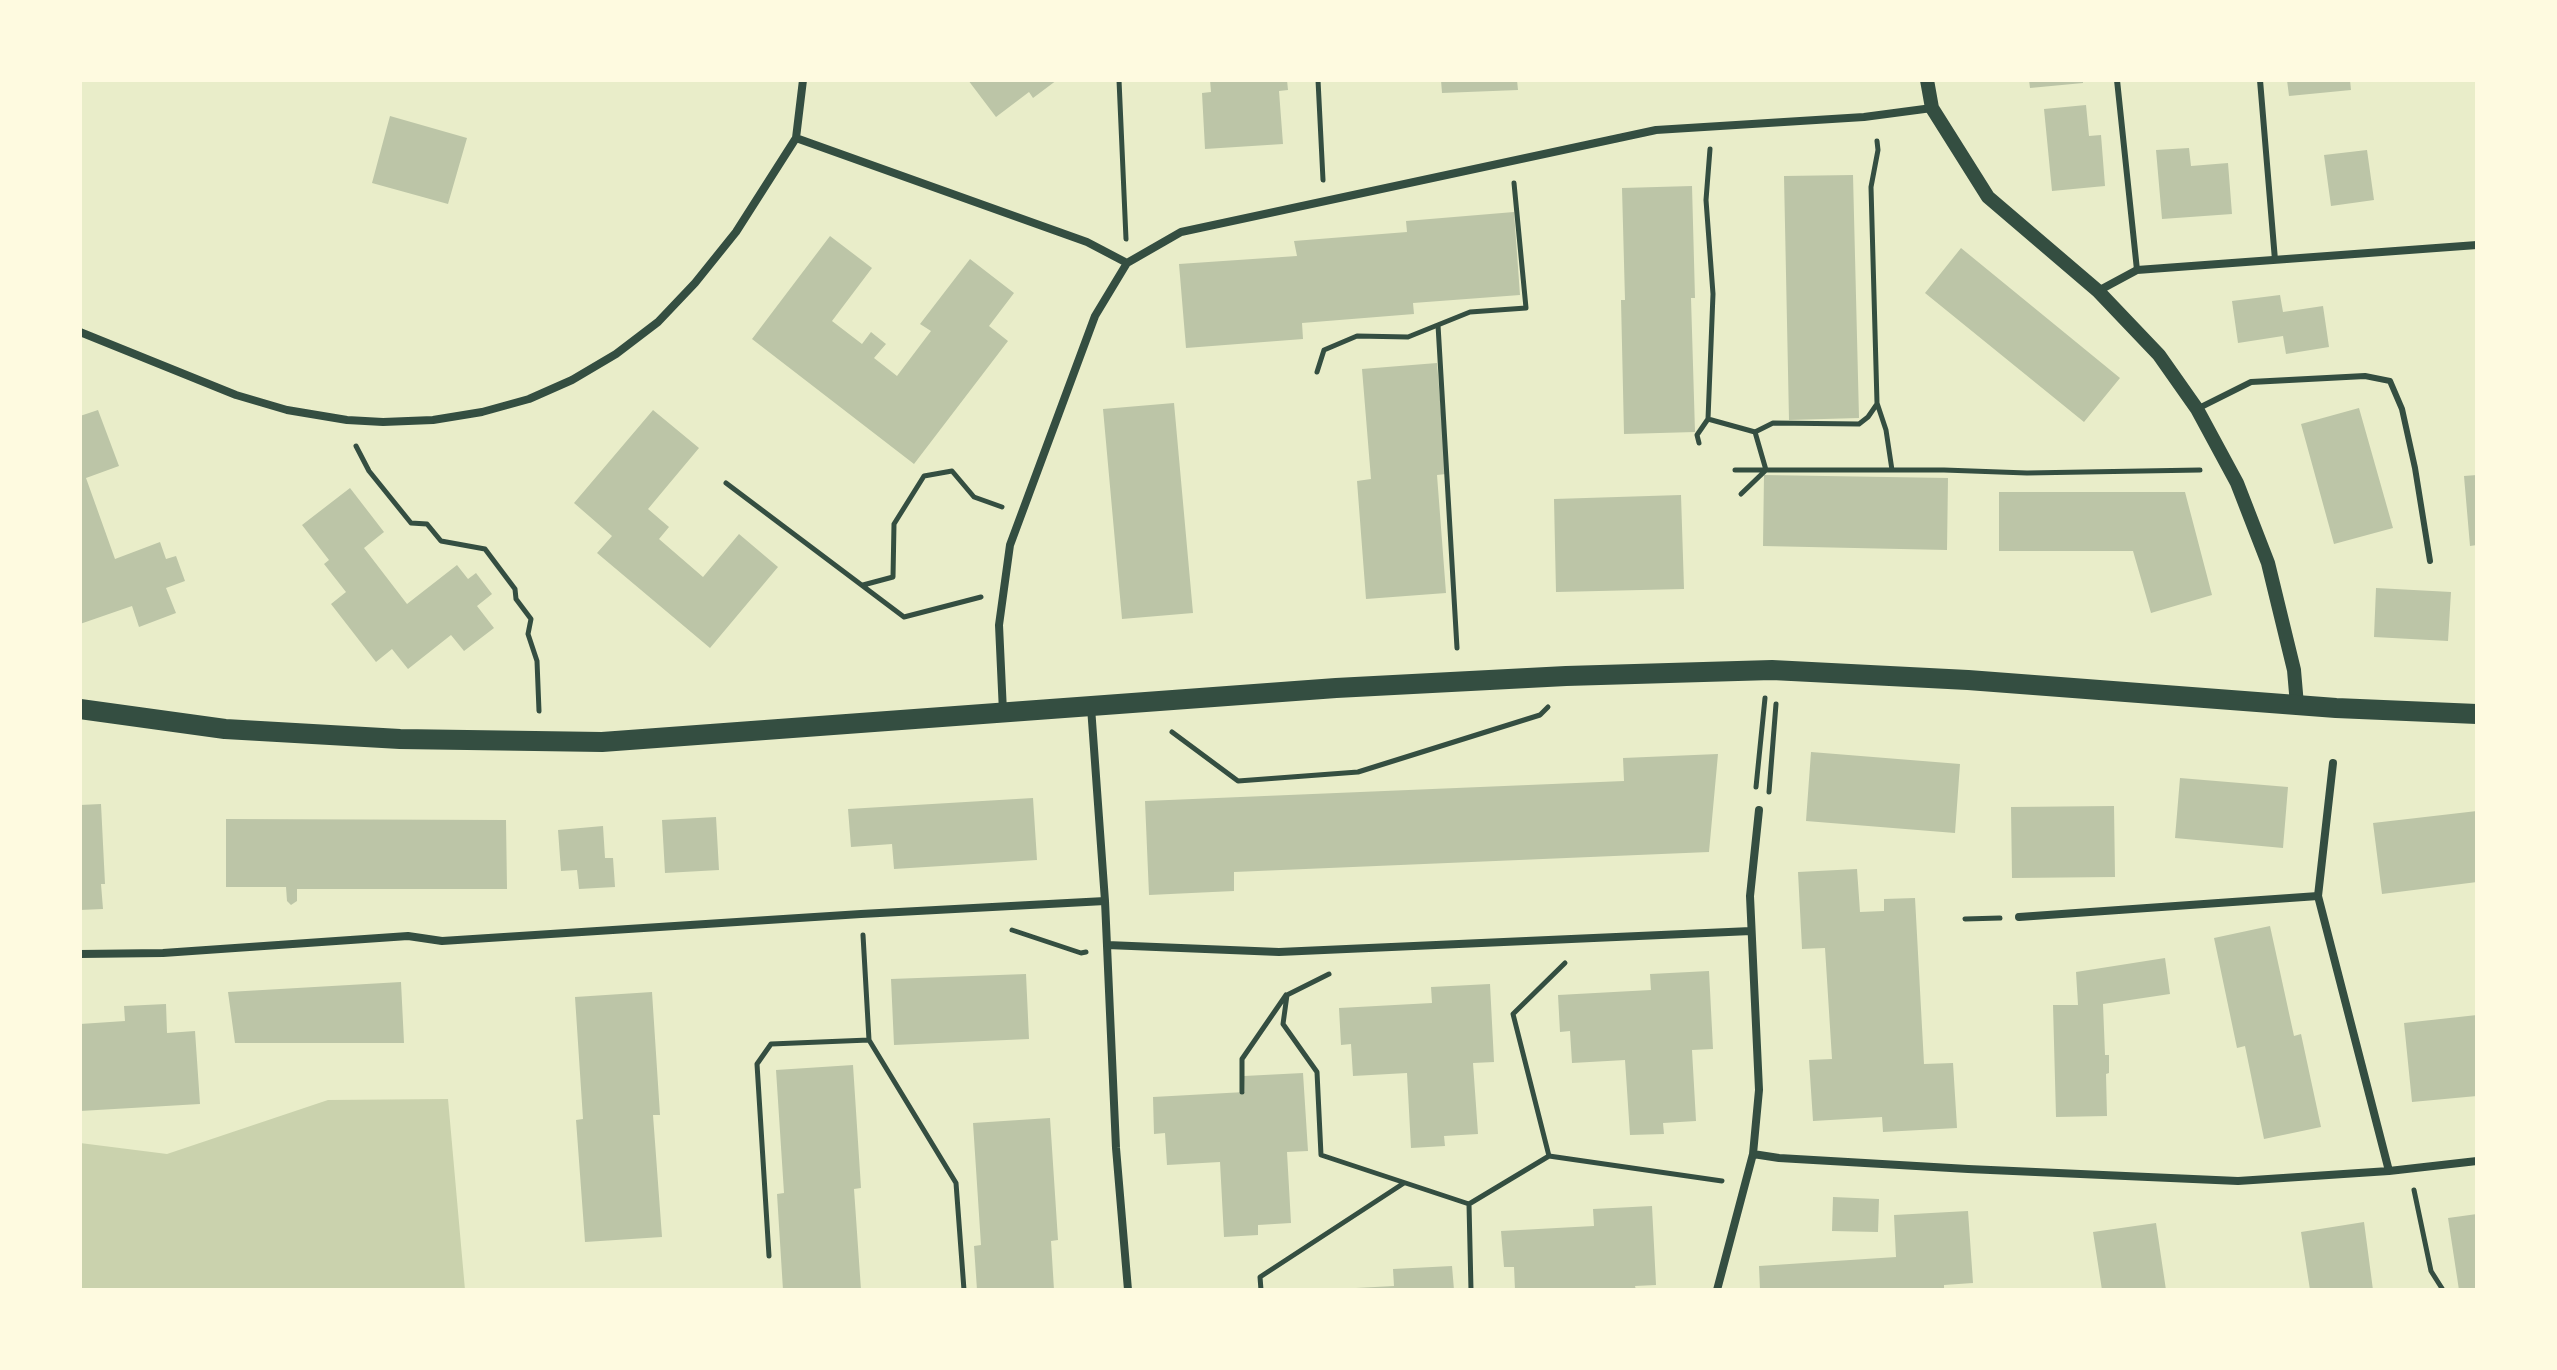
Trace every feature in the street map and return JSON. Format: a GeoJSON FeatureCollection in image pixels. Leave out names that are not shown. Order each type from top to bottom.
{"type":"FeatureCollection","features":[{"type":"Feature","properties":{"kind":"main road"},"geometry":{"type":"LineString","coordinates":[[80,709],[225,729],[400,739],[602,742],[1480,680],[1772,670],[2477,714]]}},
{"type":"Feature","properties":{"kind":"street"},"geometry":{"type":"LineString","coordinates":[[80,332],[236,395],[287,410],[347,420],[433,420],[482,412],[529,399],[572,380],[616,354],[658,322],[695,283],[736,232],[796,138],[803,80]]}},
{"type":"Feature","properties":{"kind":"street"},"geometry":{"type":"LineString","coordinates":[[1927,80],[1932,108],[1988,197],[2098,291],[2159,355],[2197,409],[2237,483],[2268,563],[2294,670],[2297,705]]}},
{"type":"Feature","properties":{"kind":"street"},"geometry":{"type":"LineString","coordinates":[[1003,712],[999,625],[1010,545],[1095,316],[1127,263],[1181,232],[1656,130],[1864,117],[1932,108]]}},
{"type":"Feature","properties":{"kind":"street"},"geometry":{"type":"LineString","coordinates":[[796,138],[1087,242],[1127,263]]}},
{"type":"Feature","properties":{"kind":"street"},"geometry":{"type":"LineString","coordinates":[[2098,291],[2137,270],[2477,245]]}},
{"type":"Feature","properties":{"kind":"street"},"geometry":{"type":"LineString","coordinates":[[1091,706],[1105,901],[1116,1148],[1128,1290]]}},
{"type":"Feature","properties":{"kind":"street"},"geometry":{"type":"LineString","coordinates":[[2333,763],[2318,896],[2389,1171]]}},
{"type":"Feature","properties":{"kind":"street"},"geometry":{"type":"LineString","coordinates":[[1717,1290],[1753,1154],[1759,1090],[1750,896],[1759,810]]}},
{"type":"Feature","properties":{"kind":"street"},"geometry":{"type":"LineString","coordinates":[[2019,917],[2318,896]]}},
{"type":"Feature","properties":{"kind":"street"},"geometry":{"type":"LineString","coordinates":[[80,954],[163,953],[408,936],[442,941],[1105,901]]}},
{"type":"Feature","properties":{"kind":"street"},"geometry":{"type":"LineString","coordinates":[[1107,945],[1279,952],[1751,931]]}},
{"type":"Feature","properties":{"kind":"street"},"geometry":{"type":"LineString","coordinates":[[1753,1154],[1968,1169],[2238,1181],[2389,1171],[2477,1161]]}},
{"type":"Feature","properties":{"kind":"lane"},"geometry":{"type":"LineString","coordinates":[[2117,80],[2137,270]]}},
{"type":"Feature","properties":{"kind":"lane"},"geometry":{"type":"LineString","coordinates":[[2260,80],[2275,260]]}},
{"type":"Feature","properties":{"kind":"lane"},"geometry":{"type":"LineString","coordinates":[[2197,409],[2251,382],[2365,376],[2390,381],[2402,409],[2430,561]]}},
{"type":"Feature","properties":{"kind":"path"},"geometry":{"type":"LineString","coordinates":[[1119,80],[1124,217]]}},
{"type":"Feature","properties":{"kind":"path"},"geometry":{"type":"LineString","coordinates":[[1318,80],[1323,201]]}},
{"type":"Feature","properties":{"kind":"path"},"geometry":{"type":"LineString","coordinates":[[1877,141],[1871,187],[1877,403],[1886,430],[1892,470]]}},
{"type":"Feature","properties":{"kind":"path"},"geometry":{"type":"LineString","coordinates":[[1699,443],[1697,435],[1708,419],[1713,294],[1706,200],[1710,144]]}},
{"type":"Feature","properties":{"kind":"path"},"geometry":{"type":"LineString","coordinates":[[1317,372],[1324,350],[1357,336],[1408,337],[1470,312],[1526,308],[1514,183]]}},
{"type":"Feature","properties":{"kind":"path"},"geometry":{"type":"LineString","coordinates":[[1438,325],[1457,648]]}},
{"type":"Feature","properties":{"kind":"path"},"geometry":{"type":"LineString","coordinates":[[1708,419],[1755,432],[1773,423],[1859,424],[1877,403]]}},
{"type":"Feature","properties":{"kind":"path"},"geometry":{"type":"LineString","coordinates":[[1755,432],[1766,470]]}},
{"type":"Feature","properties":{"kind":"path"},"geometry":{"type":"LineString","coordinates":[[356,446],[369,471],[411,523],[427,524],[441,541],[485,549],[515,589],[516,599],[531,619],[528,634],[537,661],[539,711]]}},
{"type":"Feature","properties":{"kind":"path"},"geometry":{"type":"LineString","coordinates":[[1735,470],[2027,473],[2200,470]]}},
{"type":"Feature","properties":{"kind":"path"},"geometry":{"type":"LineString","coordinates":[[1741,494],[1766,470]]}},
{"type":"Feature","properties":{"kind":"path"},"geometry":{"type":"LineString","coordinates":[[861,586],[893,577],[894,524],[924,476],[952,471],[974,497],[1003,507]]}},
{"type":"Feature","properties":{"kind":"path"},"geometry":{"type":"LineString","coordinates":[[726,483],[904,617],[1004,591]]}},
{"type":"Feature","properties":{"kind":"path"},"geometry":{"type":"LineString","coordinates":[[1759,810],[1756,795],[1761,725],[1772,670]]}},
{"type":"Feature","properties":{"kind":"path"},"geometry":{"type":"LineString","coordinates":[[1759,810],[1769,797],[1776,704]]}},
{"type":"Feature","properties":{"kind":"path"},"geometry":{"type":"LineString","coordinates":[[1172,732],[1238,781],[1358,772],[1540,715],[1548,707]]}},
{"type":"Feature","properties":{"kind":"path"},"geometry":{"type":"LineString","coordinates":[[861,914],[869,1040],[956,1183],[964,1290]]}},
{"type":"Feature","properties":{"kind":"path"},"geometry":{"type":"LineString","coordinates":[[1965,919],[2019,917]]}},
{"type":"Feature","properties":{"kind":"path"},"geometry":{"type":"LineString","coordinates":[[1549,1156],[1513,1014],[1557,971]]}},
{"type":"Feature","properties":{"kind":"path"},"geometry":{"type":"LineString","coordinates":[[1242,1092],[1242,1059],[1287,995],[1330,974]]}},
{"type":"Feature","properties":{"kind":"path"},"geometry":{"type":"LineString","coordinates":[[1287,995],[1283,1024],[1317,1072],[1321,1155],[1469,1204],[1549,1156],[1745,1185]]}},
{"type":"Feature","properties":{"kind":"path"},"geometry":{"type":"LineString","coordinates":[[769,1256],[757,1064],[771,1044],[869,1040]]}},
{"type":"Feature","properties":{"kind":"path"},"geometry":{"type":"LineString","coordinates":[[2409,1169],[2431,1271],[2443,1290]]}},
{"type":"Feature","properties":{"kind":"path"},"geometry":{"type":"LineString","coordinates":[[1261,1290],[1260,1277],[1404,1183]]}},
{"type":"Feature","properties":{"kind":"path"},"geometry":{"type":"LineString","coordinates":[[1469,1204],[1471,1290]]}},
{"type":"Feature","properties":{"kind":"green space"},"geometry":{"type":"Polygon","coordinates":[[[448,1099],[465,1290],[80,1290],[80,1143],[167,1154],[328,1100],[448,1099]]]}},
{"type":"Feature","properties":{"kind":"building"},"geometry":{"type":"Polygon","coordinates":[[[968,80],[1057,80],[1033,98],[1029,92],[996,117],[968,80]]]}},
{"type":"Feature","properties":{"kind":"building"},"geometry":{"type":"Polygon","coordinates":[[[1210,80],[1287,80],[1288,90],[1279,91],[1283,144],[1205,149],[1202,93],[1211,92],[1210,80]]]}},
{"type":"Feature","properties":{"kind":"building"},"geometry":{"type":"Polygon","coordinates":[[[1441,80],[1517,80],[1518,90],[1442,93],[1441,80]]]}},
{"type":"Feature","properties":{"kind":"building"},"geometry":{"type":"Polygon","coordinates":[[[2029,80],[2083,80],[2083,83],[2030,88],[2029,80]]]}},
{"type":"Feature","properties":{"kind":"building"},"geometry":{"type":"Polygon","coordinates":[[[2287,80],[2350,80],[2351,90],[2289,96],[2287,80]]]}},
{"type":"Feature","properties":{"kind":"building"},"geometry":{"type":"Polygon","coordinates":[[[2086,105],[2089,136],[2101,135],[2105,186],[2052,191],[2044,109],[2086,105]]]}},
{"type":"Feature","properties":{"kind":"building"},"geometry":{"type":"Polygon","coordinates":[[[390,116],[467,138],[448,204],[372,183],[390,116]]]}},
{"type":"Feature","properties":{"kind":"building"},"geometry":{"type":"Polygon","coordinates":[[[2189,148],[2191,166],[2228,163],[2232,214],[2162,219],[2156,150],[2189,148]]]}},
{"type":"Feature","properties":{"kind":"building"},"geometry":{"type":"Polygon","coordinates":[[[2367,150],[2374,200],[2331,206],[2324,155],[2367,150]]]}},
{"type":"Feature","properties":{"kind":"building"},"geometry":{"type":"Polygon","coordinates":[[[1853,175],[1859,418],[1789,420],[1784,176],[1853,175]]]}},
{"type":"Feature","properties":{"kind":"building"},"geometry":{"type":"Polygon","coordinates":[[[1692,186],[1695,432],[1624,434],[1622,188],[1692,186]]]}},
{"type":"Feature","properties":{"kind":"building"},"geometry":{"type":"Polygon","coordinates":[[[1514,212],[1520,295],[1413,303],[1414,314],[1302,323],[1303,339],[1186,348],[1179,264],[1297,256],[1294,241],[1407,232],[1406,221],[1514,212]]]}},
{"type":"Feature","properties":{"kind":"building"},"geometry":{"type":"Polygon","coordinates":[[[830,236],[872,268],[832,321],[862,344],[871,332],[886,344],[874,358],[897,376],[931,331],[920,324],[970,259],[1014,293],[989,326],[1008,341],[914,464],[752,339],[830,236]]]}},
{"type":"Feature","properties":{"kind":"building"},"geometry":{"type":"Polygon","coordinates":[[[1961,248],[2120,378],[2084,422],[1925,293],[1961,248]]]}},
{"type":"Feature","properties":{"kind":"building"},"geometry":{"type":"Polygon","coordinates":[[[2280,295],[2283,312],[2323,306],[2329,347],[2286,354],[2283,336],[2238,343],[2232,301],[2280,295]]]}},
{"type":"Feature","properties":{"kind":"building"},"geometry":{"type":"Polygon","coordinates":[[[1437,363],[1446,474],[1437,475],[1446,593],[1366,599],[1357,481],[1371,479],[1362,369],[1437,363]]]}},
{"type":"Feature","properties":{"kind":"building"},"geometry":{"type":"Polygon","coordinates":[[[1174,403],[1193,613],[1122,619],[1103,409],[1174,403]]]}},
{"type":"Feature","properties":{"kind":"building"},"geometry":{"type":"Polygon","coordinates":[[[2359,408],[2393,528],[2334,544],[2301,424],[2359,408]]]}},
{"type":"Feature","properties":{"kind":"building"},"geometry":{"type":"Polygon","coordinates":[[[98,410],[119,466],[86,478],[115,559],[160,542],[166,559],[176,556],[185,581],[166,588],[176,613],[139,627],[132,606],[80,624],[80,416],[98,410]]]}},
{"type":"Feature","properties":{"kind":"building"},"geometry":{"type":"Polygon","coordinates":[[[653,410],[699,448],[648,509],[669,527],[659,539],[703,577],[739,534],[778,567],[710,648],[597,553],[612,536],[574,503],[653,410]]]}},
{"type":"Feature","properties":{"kind":"building"},"geometry":{"type":"Polygon","coordinates":[[[1764,475],[1948,478],[1947,550],[1763,546],[1764,475]]]}},
{"type":"Feature","properties":{"kind":"building"},"geometry":{"type":"Polygon","coordinates":[[[2477,475],[2477,545],[2470,546],[2464,476],[2477,475]]]}},
{"type":"Feature","properties":{"kind":"building"},"geometry":{"type":"Polygon","coordinates":[[[350,488],[384,532],[364,548],[407,604],[457,565],[468,579],[476,573],[492,594],[477,606],[494,628],[464,651],[451,635],[408,669],[392,649],[376,662],[331,604],[346,592],[324,564],[329,560],[302,525],[350,488]]]}},
{"type":"Feature","properties":{"kind":"building"},"geometry":{"type":"Polygon","coordinates":[[[1999,492],[2185,492],[2212,595],[2151,613],[2133,551],[1999,551],[1999,492]]]}},
{"type":"Feature","properties":{"kind":"building"},"geometry":{"type":"Polygon","coordinates":[[[1681,495],[1684,589],[1556,592],[1554,499],[1681,495]]]}},
{"type":"Feature","properties":{"kind":"building"},"geometry":{"type":"Polygon","coordinates":[[[2376,588],[2451,592],[2448,641],[2374,637],[2376,588]]]}},
{"type":"Feature","properties":{"kind":"building"},"geometry":{"type":"Polygon","coordinates":[[[1811,752],[1960,764],[1955,833],[1806,821],[1811,752]]]}},
{"type":"Feature","properties":{"kind":"building"},"geometry":{"type":"Polygon","coordinates":[[[1718,754],[1709,852],[1234,872],[1234,891],[1149,895],[1145,801],[1624,781],[1623,758],[1718,754]]]}},
{"type":"Feature","properties":{"kind":"building"},"geometry":{"type":"Polygon","coordinates":[[[2180,778],[2288,787],[2283,848],[2175,838],[2180,778]]]}},
{"type":"Feature","properties":{"kind":"building"},"geometry":{"type":"Polygon","coordinates":[[[1033,798],[1037,860],[894,869],[892,844],[851,847],[848,809],[1033,798]]]}},
{"type":"Feature","properties":{"kind":"building"},"geometry":{"type":"Polygon","coordinates":[[[101,804],[105,884],[101,884],[103,909],[80,910],[80,805],[101,804]]]}},
{"type":"Feature","properties":{"kind":"building"},"geometry":{"type":"Polygon","coordinates":[[[2114,806],[2115,877],[2012,878],[2011,807],[2114,806]]]}},
{"type":"Feature","properties":{"kind":"building"},"geometry":{"type":"Polygon","coordinates":[[[2477,811],[2477,882],[2382,894],[2373,823],[2477,811]]]}},
{"type":"Feature","properties":{"kind":"building"},"geometry":{"type":"Polygon","coordinates":[[[716,817],[719,870],[665,873],[662,820],[716,817]]]}},
{"type":"Feature","properties":{"kind":"building"},"geometry":{"type":"Polygon","coordinates":[[[226,819],[506,820],[507,889],[297,889],[297,901],[291,905],[287,901],[286,887],[226,887],[226,819]]]}},
{"type":"Feature","properties":{"kind":"building"},"geometry":{"type":"Polygon","coordinates":[[[603,826],[605,858],[613,858],[615,887],[579,889],[577,870],[561,871],[558,830],[603,826]]]}},
{"type":"Feature","properties":{"kind":"building"},"geometry":{"type":"Polygon","coordinates":[[[1857,869],[1860,912],[1884,911],[1884,899],[1915,898],[1924,1064],[1953,1063],[1957,1128],[1883,1132],[1882,1117],[1813,1121],[1809,1060],[1832,1059],[1825,948],[1802,949],[1798,872],[1857,869]]]}},
{"type":"Feature","properties":{"kind":"building"},"geometry":{"type":"Polygon","coordinates":[[[2270,926],[2294,1036],[2301,1034],[2321,1127],[2264,1139],[2245,1046],[2237,1048],[2214,938],[2270,926]]]}},
{"type":"Feature","properties":{"kind":"building"},"geometry":{"type":"Polygon","coordinates":[[[2165,958],[2170,994],[2103,1004],[2105,1055],[2109,1055],[2107,1116],[2056,1117],[2053,1005],[2078,1005],[2076,972],[2165,958]]]}},
{"type":"Feature","properties":{"kind":"building"},"geometry":{"type":"Polygon","coordinates":[[[1709,971],[1713,1049],[1692,1050],[1696,1121],[1663,1123],[1664,1134],[1630,1135],[1625,1060],[1572,1063],[1570,1031],[1560,1032],[1558,995],[1651,990],[1650,974],[1709,971]]]}},
{"type":"Feature","properties":{"kind":"building"},"geometry":{"type":"Polygon","coordinates":[[[1026,974],[1029,1039],[894,1045],[891,979],[1026,974]]]}},
{"type":"Feature","properties":{"kind":"building"},"geometry":{"type":"Polygon","coordinates":[[[401,982],[404,1043],[235,1043],[228,992],[401,982]]]}},
{"type":"Feature","properties":{"kind":"building"},"geometry":{"type":"Polygon","coordinates":[[[1490,984],[1494,1062],[1473,1063],[1478,1134],[1444,1136],[1445,1146],[1411,1148],[1407,1073],[1353,1076],[1351,1044],[1341,1045],[1339,1008],[1432,1003],[1431,987],[1490,984]]]}},
{"type":"Feature","properties":{"kind":"building"},"geometry":{"type":"Polygon","coordinates":[[[652,992],[660,1115],[653,1115],[662,1237],[585,1242],[576,1120],[583,1119],[575,997],[652,992]]]}},
{"type":"Feature","properties":{"kind":"building"},"geometry":{"type":"Polygon","coordinates":[[[166,1004],[167,1033],[195,1031],[200,1104],[80,1111],[80,1024],[125,1021],[124,1006],[166,1004]]]}},
{"type":"Feature","properties":{"kind":"building"},"geometry":{"type":"Polygon","coordinates":[[[2477,1015],[2477,1096],[2412,1102],[2404,1023],[2477,1015]]]}},
{"type":"Feature","properties":{"kind":"building"},"geometry":{"type":"Polygon","coordinates":[[[853,1065],[861,1188],[854,1189],[861,1290],[783,1290],[777,1194],[784,1193],[776,1070],[853,1065]]]}},
{"type":"Feature","properties":{"kind":"building"},"geometry":{"type":"Polygon","coordinates":[[[1303,1073],[1308,1151],[1287,1152],[1291,1223],[1258,1225],[1258,1235],[1224,1237],[1220,1162],[1167,1165],[1165,1133],[1154,1134],[1153,1097],[1245,1092],[1244,1076],[1303,1073]]]}},
{"type":"Feature","properties":{"kind":"building"},"geometry":{"type":"Polygon","coordinates":[[[1050,1118],[1058,1240],[1051,1241],[1054,1290],[977,1290],[974,1246],[981,1245],[973,1123],[1050,1118]]]}},
{"type":"Feature","properties":{"kind":"building"},"geometry":{"type":"Polygon","coordinates":[[[1833,1197],[1879,1199],[1878,1232],[1832,1231],[1833,1197]]]}},
{"type":"Feature","properties":{"kind":"building"},"geometry":{"type":"Polygon","coordinates":[[[1652,1206],[1656,1285],[1635,1286],[1636,1290],[1515,1290],[1514,1267],[1504,1267],[1501,1231],[1594,1226],[1593,1209],[1652,1206]]]}},
{"type":"Feature","properties":{"kind":"building"},"geometry":{"type":"Polygon","coordinates":[[[1968,1211],[1973,1283],[1944,1285],[1944,1290],[1760,1290],[1759,1266],[1896,1257],[1894,1215],[1968,1211]]]}},
{"type":"Feature","properties":{"kind":"building"},"geometry":{"type":"Polygon","coordinates":[[[2477,1214],[2477,1290],[2459,1290],[2448,1218],[2477,1214]]]}},
{"type":"Feature","properties":{"kind":"building"},"geometry":{"type":"Polygon","coordinates":[[[2364,1222],[2373,1290],[2310,1290],[2301,1232],[2364,1222]]]}},
{"type":"Feature","properties":{"kind":"building"},"geometry":{"type":"Polygon","coordinates":[[[2156,1223],[2166,1290],[2102,1290],[2093,1232],[2156,1223]]]}},
{"type":"Feature","properties":{"kind":"building"},"geometry":{"type":"Polygon","coordinates":[[[1452,1266],[1454,1290],[1356,1290],[1394,1286],[1393,1269],[1452,1266]]]}}]}
